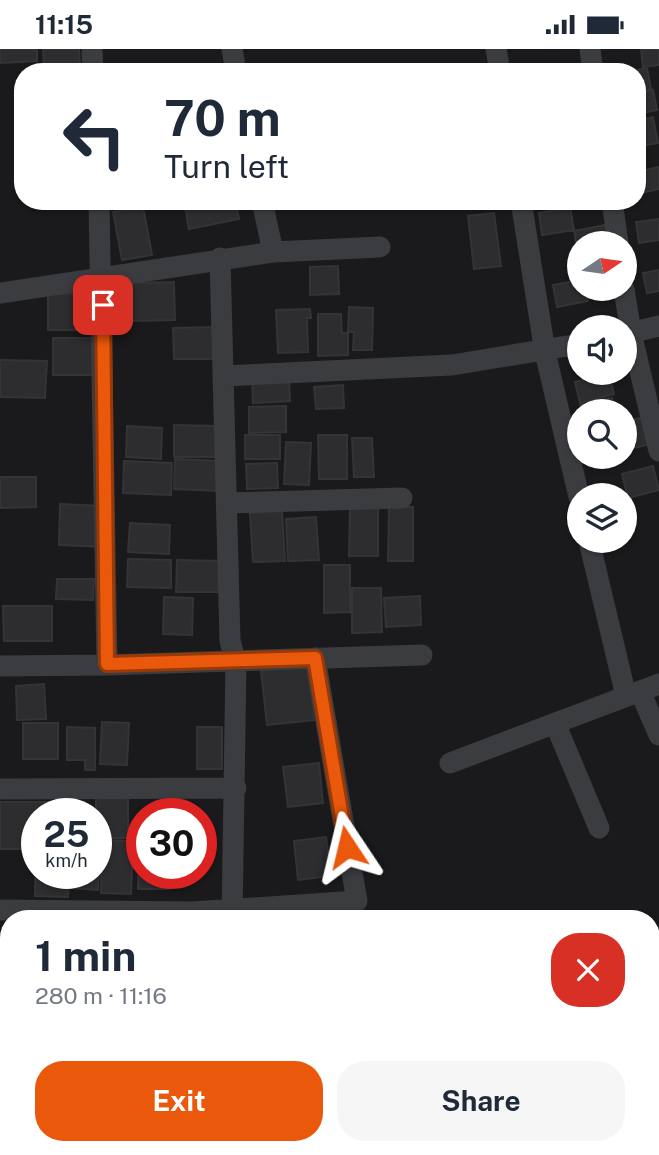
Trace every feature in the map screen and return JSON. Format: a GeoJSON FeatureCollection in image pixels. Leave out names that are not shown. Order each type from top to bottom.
{"type":"FeatureCollection","features":[{"type":"Feature","properties":{"kind":"street"},"geometry":{"type":"LineString","coordinates":[[99,210],[107,664]]}},
{"type":"Feature","properties":{"kind":"street"},"geometry":{"type":"LineString","coordinates":[[264,210],[273,252]]}},
{"type":"Feature","properties":{"kind":"street"},"geometry":{"type":"LineString","coordinates":[[522,210],[545,352],[576,483]]}},
{"type":"Feature","properties":{"kind":"street"},"geometry":{"type":"LineString","coordinates":[[613,210],[616,231]]}},
{"type":"Feature","properties":{"kind":"street"},"geometry":{"type":"LineString","coordinates":[[0,293],[220,258],[273,252],[380,247]]}},
{"type":"Feature","properties":{"kind":"street"},"geometry":{"type":"LineString","coordinates":[[220,258],[230,641],[236,662],[232,910]]}},
{"type":"Feature","properties":{"kind":"street"},"geometry":{"type":"LineString","coordinates":[[637,331],[659,326]]}},
{"type":"Feature","properties":{"kind":"street"},"geometry":{"type":"LineString","coordinates":[[223,376],[452,365],[567,347]]}},
{"type":"Feature","properties":{"kind":"street"},"geometry":{"type":"LineString","coordinates":[[637,367],[659,451]]}},
{"type":"Feature","properties":{"kind":"street"},"geometry":{"type":"LineString","coordinates":[[227,503],[402,498]]}},
{"type":"Feature","properties":{"kind":"street"},"geometry":{"type":"LineString","coordinates":[[593,553],[659,735]]}},
{"type":"Feature","properties":{"kind":"street"},"geometry":{"type":"LineString","coordinates":[[0,666],[236,662],[422,655]]}},
{"type":"Feature","properties":{"kind":"street"},"geometry":{"type":"LineString","coordinates":[[263,910],[357,901],[315,658]]}},
{"type":"Feature","properties":{"kind":"street"},"geometry":{"type":"LineString","coordinates":[[450,763],[642,690]]}},
{"type":"Feature","properties":{"kind":"street"},"geometry":{"type":"LineString","coordinates":[[555,723],[598,828]]}},
{"type":"Feature","properties":{"kind":"street"},"geometry":{"type":"LineString","coordinates":[[0,789],[236,788]]}},
{"type":"Feature","properties":{"kind":"building"},"geometry":{"type":"Polygon","coordinates":[[[0,49],[37,49],[37,61],[0,63],[0,49]]]}},
{"type":"Feature","properties":{"kind":"building"},"geometry":{"type":"Polygon","coordinates":[[[43,49],[79,49],[80,63],[44,63],[43,49]]]}},
{"type":"Feature","properties":{"kind":"building"},"geometry":{"type":"Polygon","coordinates":[[[641,49],[659,49],[659,65],[646,67],[646,63],[643,63],[641,49]]]}},
{"type":"Feature","properties":{"kind":"building"},"geometry":{"type":"Polygon","coordinates":[[[646,68],[651,89],[646,90],[646,68]]]}},
{"type":"Feature","properties":{"kind":"building"},"geometry":{"type":"Polygon","coordinates":[[[653,90],[657,110],[646,112],[646,91],[653,90]]]}},
{"type":"Feature","properties":{"kind":"building"},"geometry":{"type":"Polygon","coordinates":[[[653,117],[658,143],[646,145],[646,119],[653,117]]]}},
{"type":"Feature","properties":{"kind":"building"},"geometry":{"type":"Polygon","coordinates":[[[659,167],[659,189],[646,192],[646,170],[659,167]]]}},
{"type":"Feature","properties":{"kind":"building"},"geometry":{"type":"Polygon","coordinates":[[[144,210],[152,255],[122,260],[113,212],[144,210]]]}},
{"type":"Feature","properties":{"kind":"building"},"geometry":{"type":"Polygon","coordinates":[[[186,210],[237,210],[239,219],[189,229],[186,210]]]}},
{"type":"Feature","properties":{"kind":"building"},"geometry":{"type":"Polygon","coordinates":[[[571,210],[574,230],[542,235],[539,213],[571,210]]]}},
{"type":"Feature","properties":{"kind":"building"},"geometry":{"type":"Polygon","coordinates":[[[494,213],[501,266],[474,269],[468,216],[494,213]]]}},
{"type":"Feature","properties":{"kind":"building"},"geometry":{"type":"Polygon","coordinates":[[[659,219],[659,240],[639,243],[636,222],[659,219]]]}},
{"type":"Feature","properties":{"kind":"building"},"geometry":{"type":"Polygon","coordinates":[[[605,225],[606,231],[574,231],[605,225]]]}},
{"type":"Feature","properties":{"kind":"building"},"geometry":{"type":"Polygon","coordinates":[[[338,266],[339,294],[310,295],[310,267],[338,266]]]}},
{"type":"Feature","properties":{"kind":"building"},"geometry":{"type":"Polygon","coordinates":[[[659,270],[659,291],[647,293],[643,273],[659,270]]]}},
{"type":"Feature","properties":{"kind":"building"},"geometry":{"type":"Polygon","coordinates":[[[174,282],[175,320],[132,321],[131,283],[174,282]]]}},
{"type":"Feature","properties":{"kind":"building"},"geometry":{"type":"Polygon","coordinates":[[[567,282],[567,301],[588,301],[557,307],[553,285],[567,282]]]}},
{"type":"Feature","properties":{"kind":"building"},"geometry":{"type":"Polygon","coordinates":[[[48,294],[96,294],[96,330],[48,330],[48,294]]]}},
{"type":"Feature","properties":{"kind":"building"},"geometry":{"type":"Polygon","coordinates":[[[349,307],[373,308],[372,350],[353,350],[354,332],[348,332],[349,307]]]}},
{"type":"Feature","properties":{"kind":"building"},"geometry":{"type":"Polygon","coordinates":[[[310,309],[311,318],[307,318],[308,352],[278,353],[276,310],[310,309]]]}},
{"type":"Feature","properties":{"kind":"building"},"geometry":{"type":"Polygon","coordinates":[[[318,314],[341,314],[342,333],[348,333],[348,355],[318,356],[318,314]]]}},
{"type":"Feature","properties":{"kind":"building"},"geometry":{"type":"Polygon","coordinates":[[[217,327],[218,359],[174,359],[173,328],[217,327]]]}},
{"type":"Feature","properties":{"kind":"building"},"geometry":{"type":"Polygon","coordinates":[[[53,338],[100,338],[100,375],[53,375],[53,338]]]}},
{"type":"Feature","properties":{"kind":"building"},"geometry":{"type":"Polygon","coordinates":[[[0,360],[47,361],[45,398],[0,397],[0,360]]]}},
{"type":"Feature","properties":{"kind":"building"},"geometry":{"type":"Polygon","coordinates":[[[289,378],[290,401],[253,403],[252,380],[289,378]]]}},
{"type":"Feature","properties":{"kind":"building"},"geometry":{"type":"Polygon","coordinates":[[[343,385],[344,408],[316,409],[314,387],[343,385]]]}},
{"type":"Feature","properties":{"kind":"building"},"geometry":{"type":"Polygon","coordinates":[[[576,385],[612,385],[614,394],[595,399],[579,399],[576,385]]]}},
{"type":"Feature","properties":{"kind":"building"},"geometry":{"type":"Polygon","coordinates":[[[286,406],[286,432],[249,433],[249,407],[286,406]]]}},
{"type":"Feature","properties":{"kind":"building"},"geometry":{"type":"Polygon","coordinates":[[[644,417],[651,444],[637,447],[637,419],[644,417]]]}},
{"type":"Feature","properties":{"kind":"building"},"geometry":{"type":"Polygon","coordinates":[[[174,425],[221,426],[221,457],[174,457],[174,425]]]}},
{"type":"Feature","properties":{"kind":"building"},"geometry":{"type":"Polygon","coordinates":[[[127,426],[162,428],[161,459],[126,457],[127,426]]]}},
{"type":"Feature","properties":{"kind":"building"},"geometry":{"type":"Polygon","coordinates":[[[245,435],[280,435],[280,459],[245,459],[245,435]]]}},
{"type":"Feature","properties":{"kind":"building"},"geometry":{"type":"Polygon","coordinates":[[[318,435],[347,435],[347,479],[319,479],[318,435]]]}},
{"type":"Feature","properties":{"kind":"building"},"geometry":{"type":"Polygon","coordinates":[[[352,438],[372,438],[374,477],[354,477],[352,438]]]}},
{"type":"Feature","properties":{"kind":"building"},"geometry":{"type":"Polygon","coordinates":[[[286,442],[311,443],[309,485],[284,484],[286,442]]]}},
{"type":"Feature","properties":{"kind":"building"},"geometry":{"type":"Polygon","coordinates":[[[175,459],[222,461],[221,491],[174,489],[175,459]]]}},
{"type":"Feature","properties":{"kind":"building"},"geometry":{"type":"Polygon","coordinates":[[[124,461],[172,463],[171,495],[123,493],[124,461]]]}},
{"type":"Feature","properties":{"kind":"building"},"geometry":{"type":"Polygon","coordinates":[[[277,463],[278,488],[247,489],[246,464],[277,463]]]}},
{"type":"Feature","properties":{"kind":"building"},"geometry":{"type":"Polygon","coordinates":[[[653,466],[659,490],[637,496],[637,483],[624,483],[622,474],[653,466]]]}},
{"type":"Feature","properties":{"kind":"building"},"geometry":{"type":"Polygon","coordinates":[[[0,477],[36,477],[36,507],[0,508],[0,477]]]}},
{"type":"Feature","properties":{"kind":"building"},"geometry":{"type":"Polygon","coordinates":[[[60,504],[105,506],[104,547],[59,545],[60,504]]]}},
{"type":"Feature","properties":{"kind":"building"},"geometry":{"type":"Polygon","coordinates":[[[350,505],[378,506],[378,556],[349,556],[350,505]]]}},
{"type":"Feature","properties":{"kind":"building"},"geometry":{"type":"Polygon","coordinates":[[[389,507],[413,507],[413,561],[388,561],[389,507]]]}},
{"type":"Feature","properties":{"kind":"building"},"geometry":{"type":"Polygon","coordinates":[[[282,511],[285,561],[253,562],[250,513],[282,511]]]}},
{"type":"Feature","properties":{"kind":"building"},"geometry":{"type":"Polygon","coordinates":[[[316,517],[319,560],[288,561],[286,519],[316,517]]]}},
{"type":"Feature","properties":{"kind":"building"},"geometry":{"type":"Polygon","coordinates":[[[130,523],[170,525],[169,554],[128,552],[130,523]]]}},
{"type":"Feature","properties":{"kind":"building"},"geometry":{"type":"Polygon","coordinates":[[[128,559],[171,560],[171,588],[127,587],[128,559]]]}},
{"type":"Feature","properties":{"kind":"building"},"geometry":{"type":"Polygon","coordinates":[[[177,560],[221,561],[221,592],[176,592],[177,560]]]}},
{"type":"Feature","properties":{"kind":"building"},"geometry":{"type":"Polygon","coordinates":[[[324,565],[350,565],[350,612],[324,613],[324,565]]]}},
{"type":"Feature","properties":{"kind":"building"},"geometry":{"type":"Polygon","coordinates":[[[57,579],[94,579],[93,600],[56,599],[57,579]]]}},
{"type":"Feature","properties":{"kind":"building"},"geometry":{"type":"Polygon","coordinates":[[[352,588],[381,588],[382,632],[352,633],[352,588]]]}},
{"type":"Feature","properties":{"kind":"building"},"geometry":{"type":"Polygon","coordinates":[[[420,596],[421,625],[386,627],[384,598],[420,596]]]}},
{"type":"Feature","properties":{"kind":"building"},"geometry":{"type":"Polygon","coordinates":[[[164,597],[193,598],[192,635],[163,634],[164,597]]]}},
{"type":"Feature","properties":{"kind":"building"},"geometry":{"type":"Polygon","coordinates":[[[3,606],[52,606],[52,641],[4,641],[3,606]]]}},
{"type":"Feature","properties":{"kind":"building"},"geometry":{"type":"Polygon","coordinates":[[[308,666],[314,720],[267,725],[261,671],[308,666]]]}},
{"type":"Feature","properties":{"kind":"building"},"geometry":{"type":"Polygon","coordinates":[[[44,684],[46,719],[17,720],[16,686],[44,684]]]}},
{"type":"Feature","properties":{"kind":"building"},"geometry":{"type":"Polygon","coordinates":[[[102,722],[129,723],[127,765],[100,764],[102,722]]]}},
{"type":"Feature","properties":{"kind":"building"},"geometry":{"type":"Polygon","coordinates":[[[23,723],[58,723],[58,759],[23,759],[23,723]]]}},
{"type":"Feature","properties":{"kind":"building"},"geometry":{"type":"Polygon","coordinates":[[[67,727],[95,728],[95,770],[85,770],[85,760],[67,760],[67,727]]]}},
{"type":"Feature","properties":{"kind":"building"},"geometry":{"type":"Polygon","coordinates":[[[197,727],[222,727],[222,769],[197,769],[197,727]]]}},
{"type":"Feature","properties":{"kind":"building"},"geometry":{"type":"Polygon","coordinates":[[[319,763],[323,803],[288,807],[283,767],[319,763]]]}},
{"type":"Feature","properties":{"kind":"building"},"geometry":{"type":"Polygon","coordinates":[[[128,796],[126,838],[112,838],[112,798],[96,798],[128,796]]]}},
{"type":"Feature","properties":{"kind":"building"},"geometry":{"type":"Polygon","coordinates":[[[0,802],[21,802],[21,849],[0,849],[0,802]]]}},
{"type":"Feature","properties":{"kind":"building"},"geometry":{"type":"Polygon","coordinates":[[[326,837],[331,876],[298,880],[294,841],[326,837]]]}},
{"type":"Feature","properties":{"kind":"building"},"geometry":{"type":"Polygon","coordinates":[[[112,840],[126,841],[126,889],[131,889],[131,894],[101,893],[101,889],[112,889],[112,840]]]}},
{"type":"Feature","properties":{"kind":"building"},"geometry":{"type":"Polygon","coordinates":[[[35,889],[68,889],[68,897],[35,896],[35,889]]]}},
{"type":"Feature","properties":{"kind":"route"},"geometry":{"type":"LineString","coordinates":[[103,305],[107,664],[315,658],[347,847]]}}]}
